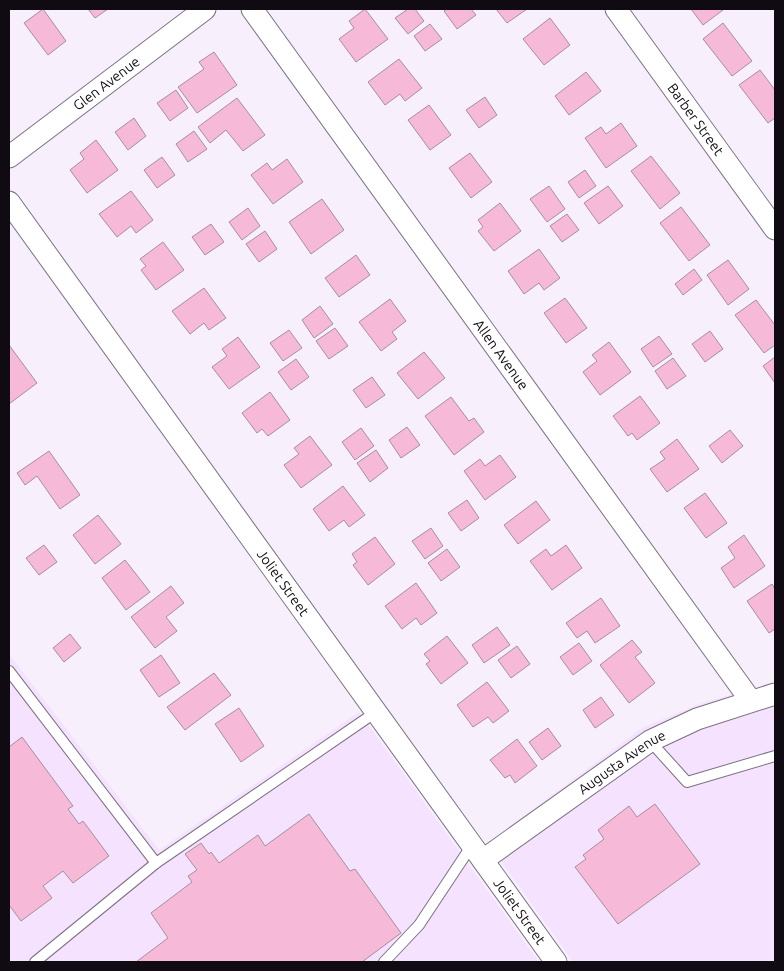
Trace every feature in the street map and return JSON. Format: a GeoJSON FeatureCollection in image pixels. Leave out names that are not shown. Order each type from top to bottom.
{"type":"FeatureCollection","features":[{"type":"Feature","properties":{"kind":"street","name":"Glen Avenue"},"geometry":{"type":"LineString","coordinates":[[9,157],[206,9]]}},
{"type":"Feature","properties":{"kind":"street","name":"Allen Avenue"},"geometry":{"type":"LineString","coordinates":[[252,9],[751,701]]}},
{"type":"Feature","properties":{"kind":"street","name":"Barber Street"},"geometry":{"type":"LineString","coordinates":[[616,9],[775,229]]}},
{"type":"Feature","properties":{"kind":"street","name":"Joliet Street"},"geometry":{"type":"LineString","coordinates":[[9,202],[556,962]]}},
{"type":"Feature","properties":{"kind":"street","name":"Augusta Avenue"},"geometry":{"type":"LineString","coordinates":[[478,853],[650,741],[682,724],[775,694]]}},
{"type":"Feature","properties":{"kind":"lane"},"geometry":{"type":"LineString","coordinates":[[9,671],[12,684],[156,863]]}},
{"type":"Feature","properties":{"kind":"lane"},"geometry":{"type":"LineString","coordinates":[[35,962],[156,863],[376,712]]}},
{"type":"Feature","properties":{"kind":"lane"},"geometry":{"type":"LineString","coordinates":[[650,741],[687,782],[775,756]]}},
{"type":"Feature","properties":{"kind":"lane"},"geometry":{"type":"LineString","coordinates":[[384,962],[419,925],[478,853]]}},
{"type":"Feature","properties":{"kind":"shaded area"},"geometry":{"type":"Polygon","coordinates":[[[9,654],[159,850],[359,712],[539,962],[9,962],[9,654]]]}},
{"type":"Feature","properties":{"kind":"shaded area"},"geometry":{"type":"Polygon","coordinates":[[[775,682],[775,962],[573,962],[488,843],[642,728],[699,704],[775,682]]]}},
{"type":"Feature","properties":{"kind":"building"},"geometry":{"type":"Polygon","coordinates":[[[43,9],[66,41],[48,55],[24,23],[43,9]]]}},
{"type":"Feature","properties":{"kind":"building"},"geometry":{"type":"Polygon","coordinates":[[[88,9],[108,9],[95,18],[88,9]]]}},
{"type":"Feature","properties":{"kind":"building"},"geometry":{"type":"Polygon","coordinates":[[[365,9],[388,39],[356,62],[339,39],[354,28],[349,21],[365,9]]]}},
{"type":"Feature","properties":{"kind":"building"},"geometry":{"type":"Polygon","coordinates":[[[408,9],[415,9],[424,21],[408,34],[395,18],[408,9]]]}},
{"type":"Feature","properties":{"kind":"building"},"geometry":{"type":"Polygon","coordinates":[[[447,9],[471,9],[476,15],[457,29],[444,11],[447,9]]]}},
{"type":"Feature","properties":{"kind":"building"},"geometry":{"type":"Polygon","coordinates":[[[496,9],[527,9],[507,23],[496,9]]]}},
{"type":"Feature","properties":{"kind":"building"},"geometry":{"type":"Polygon","coordinates":[[[691,9],[723,9],[723,10],[703,25],[691,9]]]}},
{"type":"Feature","properties":{"kind":"building"},"geometry":{"type":"Polygon","coordinates":[[[550,18],[570,45],[544,65],[523,39],[550,18]]]}},
{"type":"Feature","properties":{"kind":"building"},"geometry":{"type":"Polygon","coordinates":[[[723,23],[752,61],[732,76],[703,39],[723,23]]]}},
{"type":"Feature","properties":{"kind":"building"},"geometry":{"type":"Polygon","coordinates":[[[430,24],[442,39],[425,51],[414,36],[430,24]]]}},
{"type":"Feature","properties":{"kind":"building"},"geometry":{"type":"Polygon","coordinates":[[[214,52],[237,85],[197,113],[178,87],[204,69],[199,62],[214,52]]]}},
{"type":"Feature","properties":{"kind":"building"},"geometry":{"type":"Polygon","coordinates":[[[399,59],[422,88],[405,101],[400,94],[385,105],[368,82],[399,59]]]}},
{"type":"Feature","properties":{"kind":"building"},"geometry":{"type":"Polygon","coordinates":[[[760,70],[775,90],[775,118],[768,123],[739,85],[760,70]]]}},
{"type":"Feature","properties":{"kind":"building"},"geometry":{"type":"Polygon","coordinates":[[[586,72],[601,91],[569,115],[555,96],[586,72]]]}},
{"type":"Feature","properties":{"kind":"building"},"geometry":{"type":"Polygon","coordinates":[[[176,90],[188,108],[170,121],[157,103],[176,90]]]}},
{"type":"Feature","properties":{"kind":"building"},"geometry":{"type":"Polygon","coordinates":[[[485,97],[497,115],[479,128],[466,110],[485,97]]]}},
{"type":"Feature","properties":{"kind":"building"},"geometry":{"type":"Polygon","coordinates":[[[237,98],[265,135],[243,151],[226,130],[210,143],[198,127],[237,98]]]}},
{"type":"Feature","properties":{"kind":"building"},"geometry":{"type":"Polygon","coordinates":[[[429,105],[451,135],[430,150],[408,120],[429,105]]]}},
{"type":"Feature","properties":{"kind":"building"},"geometry":{"type":"Polygon","coordinates":[[[134,118],[146,136],[128,150],[115,132],[134,118]]]}},
{"type":"Feature","properties":{"kind":"building"},"geometry":{"type":"Polygon","coordinates":[[[621,123],[637,146],[606,168],[585,138],[601,127],[606,134],[621,123]]]}},
{"type":"Feature","properties":{"kind":"building"},"geometry":{"type":"Polygon","coordinates":[[[194,131],[207,149],[188,162],[176,144],[194,131]]]}},
{"type":"Feature","properties":{"kind":"building"},"geometry":{"type":"Polygon","coordinates":[[[96,140],[118,170],[87,193],[70,170],[84,159],[80,153],[96,140]]]}},
{"type":"Feature","properties":{"kind":"building"},"geometry":{"type":"Polygon","coordinates":[[[470,153],[492,182],[471,198],[449,168],[470,153]]]}},
{"type":"Feature","properties":{"kind":"building"},"geometry":{"type":"Polygon","coordinates":[[[651,156],[680,193],[660,209],[631,171],[651,156]]]}},
{"type":"Feature","properties":{"kind":"building"},"geometry":{"type":"Polygon","coordinates":[[[162,157],[175,175],[157,188],[144,170],[162,157]]]}},
{"type":"Feature","properties":{"kind":"building"},"geometry":{"type":"Polygon","coordinates":[[[287,159],[303,182],[273,204],[251,175],[267,163],[272,170],[287,159]]]}},
{"type":"Feature","properties":{"kind":"building"},"geometry":{"type":"Polygon","coordinates":[[[585,170],[596,186],[579,198],[568,182],[585,170]]]}},
{"type":"Feature","properties":{"kind":"building"},"geometry":{"type":"Polygon","coordinates":[[[549,186],[565,209],[547,222],[530,199],[549,186]]]}},
{"type":"Feature","properties":{"kind":"building"},"geometry":{"type":"Polygon","coordinates":[[[608,186],[623,206],[599,224],[584,203],[608,186]]]}},
{"type":"Feature","properties":{"kind":"building"},"geometry":{"type":"Polygon","coordinates":[[[131,191],[153,220],[136,233],[131,226],[117,237],[99,214],[131,191]]]}},
{"type":"Feature","properties":{"kind":"building"},"geometry":{"type":"Polygon","coordinates":[[[322,199],[344,230],[311,254],[289,222],[322,199]]]}},
{"type":"Feature","properties":{"kind":"building"},"geometry":{"type":"Polygon","coordinates":[[[500,203],[521,231],[494,251],[478,231],[483,227],[478,220],[500,203]]]}},
{"type":"Feature","properties":{"kind":"building"},"geometry":{"type":"Polygon","coordinates":[[[681,207],[710,245],[689,261],[660,223],[681,207]]]}},
{"type":"Feature","properties":{"kind":"building"},"geometry":{"type":"Polygon","coordinates":[[[248,208],[260,226],[242,240],[229,222],[248,208]]]}},
{"type":"Feature","properties":{"kind":"building"},"geometry":{"type":"Polygon","coordinates":[[[567,214],[579,230],[562,242],[550,226],[567,214]]]}},
{"type":"Feature","properties":{"kind":"building"},"geometry":{"type":"Polygon","coordinates":[[[211,224],[224,242],[205,255],[192,237],[211,224]]]}},
{"type":"Feature","properties":{"kind":"building"},"geometry":{"type":"Polygon","coordinates":[[[265,231],[277,249],[259,262],[246,244],[265,231]]]}},
{"type":"Feature","properties":{"kind":"building"},"geometry":{"type":"Polygon","coordinates":[[[163,242],[184,270],[156,290],[141,270],[146,266],[140,259],[163,242]]]}},
{"type":"Feature","properties":{"kind":"building"},"geometry":{"type":"Polygon","coordinates":[[[539,249],[560,278],[544,290],[539,283],[524,294],[508,271],[539,249]]]}},
{"type":"Feature","properties":{"kind":"building"},"geometry":{"type":"Polygon","coordinates":[[[356,255],[370,275],[339,297],[325,278],[356,255]]]}},
{"type":"Feature","properties":{"kind":"building"},"geometry":{"type":"Polygon","coordinates":[[[728,260],[749,289],[728,305],[707,275],[728,260]]]}},
{"type":"Feature","properties":{"kind":"building"},"geometry":{"type":"Polygon","coordinates":[[[694,269],[702,280],[683,295],[675,284],[694,269]]]}},
{"type":"Feature","properties":{"kind":"building"},"geometry":{"type":"Polygon","coordinates":[[[204,288],[226,318],[209,330],[204,323],[190,334],[172,311],[204,288]]]}},
{"type":"Feature","properties":{"kind":"building"},"geometry":{"type":"Polygon","coordinates":[[[565,298],[587,328],[566,343],[544,313],[565,298]]]}},
{"type":"Feature","properties":{"kind":"building"},"geometry":{"type":"Polygon","coordinates":[[[390,299],[406,321],[392,332],[397,339],[381,351],[359,322],[390,299]]]}},
{"type":"Feature","properties":{"kind":"building"},"geometry":{"type":"Polygon","coordinates":[[[756,300],[775,325],[775,345],[764,353],[735,315],[756,300]]]}},
{"type":"Feature","properties":{"kind":"building"},"geometry":{"type":"Polygon","coordinates":[[[320,306],[333,324],[314,338],[302,320],[320,306]]]}},
{"type":"Feature","properties":{"kind":"building"},"geometry":{"type":"Polygon","coordinates":[[[335,328],[348,346],[329,359],[316,341],[335,328]]]}},
{"type":"Feature","properties":{"kind":"building"},"geometry":{"type":"Polygon","coordinates":[[[289,330],[302,348],[283,361],[270,343],[289,330]]]}},
{"type":"Feature","properties":{"kind":"building"},"geometry":{"type":"Polygon","coordinates":[[[710,331],[723,349],[705,362],[692,344],[710,331]]]}},
{"type":"Feature","properties":{"kind":"building"},"geometry":{"type":"Polygon","coordinates":[[[659,336],[672,354],[653,367],[641,349],[659,336]]]}},
{"type":"Feature","properties":{"kind":"building"},"geometry":{"type":"Polygon","coordinates":[[[238,337],[260,367],[229,389],[212,367],[227,356],[222,349],[238,337]]]}},
{"type":"Feature","properties":{"kind":"building"},"geometry":{"type":"Polygon","coordinates":[[[609,342],[631,372],[600,395],[583,372],[597,361],[592,355],[609,342]]]}},
{"type":"Feature","properties":{"kind":"building"},"geometry":{"type":"Polygon","coordinates":[[[9,345],[37,383],[9,404],[9,345]]]}},
{"type":"Feature","properties":{"kind":"building"},"geometry":{"type":"Polygon","coordinates":[[[424,352],[445,378],[418,399],[397,373],[424,352]]]}},
{"type":"Feature","properties":{"kind":"building"},"geometry":{"type":"Polygon","coordinates":[[[775,357],[775,383],[763,366],[775,357]]]}},
{"type":"Feature","properties":{"kind":"building"},"geometry":{"type":"Polygon","coordinates":[[[673,358],[686,376],[667,389],[655,371],[673,358]]]}},
{"type":"Feature","properties":{"kind":"building"},"geometry":{"type":"Polygon","coordinates":[[[296,359],[309,377],[291,390],[278,372],[296,359]]]}},
{"type":"Feature","properties":{"kind":"building"},"geometry":{"type":"Polygon","coordinates":[[[372,377],[385,395],[366,408],[353,390],[372,377]]]}},
{"type":"Feature","properties":{"kind":"building"},"geometry":{"type":"Polygon","coordinates":[[[270,392],[290,420],[268,436],[262,429],[257,433],[242,413],[270,392]]]}},
{"type":"Feature","properties":{"kind":"building"},"geometry":{"type":"Polygon","coordinates":[[[640,396],[660,423],[637,440],[632,433],[628,436],[613,416],[640,396]]]}},
{"type":"Feature","properties":{"kind":"building"},"geometry":{"type":"Polygon","coordinates":[[[451,397],[469,421],[474,418],[484,432],[454,455],[425,416],[451,397]]]}},
{"type":"Feature","properties":{"kind":"building"},"geometry":{"type":"Polygon","coordinates":[[[407,427],[420,445],[401,458],[389,440],[407,427]]]}},
{"type":"Feature","properties":{"kind":"building"},"geometry":{"type":"Polygon","coordinates":[[[361,428],[374,446],[355,460],[342,442],[361,428]]]}},
{"type":"Feature","properties":{"kind":"building"},"geometry":{"type":"Polygon","coordinates":[[[730,430],[743,446],[722,463],[709,446],[730,430]]]}},
{"type":"Feature","properties":{"kind":"building"},"geometry":{"type":"Polygon","coordinates":[[[310,436],[332,465],[301,488],[284,465],[299,454],[294,448],[310,436]]]}},
{"type":"Feature","properties":{"kind":"building"},"geometry":{"type":"Polygon","coordinates":[[[677,439],[699,469],[667,492],[650,469],[665,459],[660,452],[677,439]]]}},
{"type":"Feature","properties":{"kind":"building"},"geometry":{"type":"Polygon","coordinates":[[[376,450],[388,468],[370,482],[357,463],[376,450]]]}},
{"type":"Feature","properties":{"kind":"building"},"geometry":{"type":"Polygon","coordinates":[[[49,451],[80,495],[60,509],[37,476],[25,485],[17,473],[49,451]]]}},
{"type":"Feature","properties":{"kind":"building"},"geometry":{"type":"Polygon","coordinates":[[[500,455],[516,477],[485,500],[464,471],[480,459],[485,466],[500,455]]]}},
{"type":"Feature","properties":{"kind":"building"},"geometry":{"type":"Polygon","coordinates":[[[343,486],[365,515],[349,527],[344,520],[329,531],[313,509],[343,486]]]}},
{"type":"Feature","properties":{"kind":"building"},"geometry":{"type":"Polygon","coordinates":[[[705,493],[727,523],[706,538],[684,508],[705,493]]]}},
{"type":"Feature","properties":{"kind":"building"},"geometry":{"type":"Polygon","coordinates":[[[467,500],[479,518],[461,531],[448,513],[467,500]]]}},
{"type":"Feature","properties":{"kind":"building"},"geometry":{"type":"Polygon","coordinates":[[[536,501],[550,520],[518,544],[504,525],[536,501]]]}},
{"type":"Feature","properties":{"kind":"building"},"geometry":{"type":"Polygon","coordinates":[[[98,515],[121,544],[95,564],[73,535],[98,515]]]}},
{"type":"Feature","properties":{"kind":"building"},"geometry":{"type":"Polygon","coordinates":[[[431,528],[443,546],[425,559],[412,541],[431,528]]]}},
{"type":"Feature","properties":{"kind":"building"},"geometry":{"type":"Polygon","coordinates":[[[744,535],[765,566],[734,588],[721,568],[735,558],[728,547],[744,535]]]}},
{"type":"Feature","properties":{"kind":"building"},"geometry":{"type":"Polygon","coordinates":[[[375,537],[395,564],[368,585],[353,565],[357,562],[352,554],[375,537]]]}},
{"type":"Feature","properties":{"kind":"building"},"geometry":{"type":"Polygon","coordinates":[[[44,545],[57,562],[39,575],[26,558],[44,545]]]}},
{"type":"Feature","properties":{"kind":"building"},"geometry":{"type":"Polygon","coordinates":[[[566,545],[582,568],[552,590],[530,561],[546,549],[551,556],[566,545]]]}},
{"type":"Feature","properties":{"kind":"building"},"geometry":{"type":"Polygon","coordinates":[[[447,549],[460,567],[441,581],[428,563],[447,549]]]}},
{"type":"Feature","properties":{"kind":"building"},"geometry":{"type":"Polygon","coordinates":[[[125,560],[150,592],[126,610],[102,578],[125,560]]]}},
{"type":"Feature","properties":{"kind":"building"},"geometry":{"type":"Polygon","coordinates":[[[416,583],[437,613],[421,625],[416,618],[402,629],[385,606],[416,583]]]}},
{"type":"Feature","properties":{"kind":"building"},"geometry":{"type":"Polygon","coordinates":[[[772,584],[775,589],[775,629],[769,633],[747,601],[772,584]]]}},
{"type":"Feature","properties":{"kind":"building"},"geometry":{"type":"Polygon","coordinates":[[[171,586],[184,603],[166,617],[177,631],[155,648],[131,617],[171,586]]]}},
{"type":"Feature","properties":{"kind":"building"},"geometry":{"type":"Polygon","coordinates":[[[601,598],[620,626],[595,643],[587,631],[577,638],[566,623],[601,598]]]}},
{"type":"Feature","properties":{"kind":"building"},"geometry":{"type":"Polygon","coordinates":[[[497,627],[510,645],[484,663],[472,645],[497,627]]]}},
{"type":"Feature","properties":{"kind":"building"},"geometry":{"type":"Polygon","coordinates":[[[70,634],[81,648],[64,662],[53,648],[70,634]]]}},
{"type":"Feature","properties":{"kind":"building"},"geometry":{"type":"Polygon","coordinates":[[[447,636],[468,663],[441,684],[426,664],[430,661],[424,654],[447,636]]]}},
{"type":"Feature","properties":{"kind":"building"},"geometry":{"type":"Polygon","coordinates":[[[632,640],[642,652],[635,657],[655,683],[629,703],[600,665],[632,640]]]}},
{"type":"Feature","properties":{"kind":"building"},"geometry":{"type":"Polygon","coordinates":[[[579,643],[592,661],[573,675],[560,657],[579,643]]]}},
{"type":"Feature","properties":{"kind":"building"},"geometry":{"type":"Polygon","coordinates":[[[517,646],[530,664],[511,678],[498,660],[517,646]]]}},
{"type":"Feature","properties":{"kind":"building"},"geometry":{"type":"Polygon","coordinates":[[[161,655],[180,683],[159,697],[140,670],[161,655]]]}},
{"type":"Feature","properties":{"kind":"building"},"geometry":{"type":"Polygon","coordinates":[[[214,673],[231,695],[185,730],[167,707],[214,673]]]}},
{"type":"Feature","properties":{"kind":"building"},"geometry":{"type":"Polygon","coordinates":[[[487,682],[509,711],[493,723],[488,717],[473,727],[457,705],[487,682]]]}},
{"type":"Feature","properties":{"kind":"building"},"geometry":{"type":"Polygon","coordinates":[[[601,697],[614,715],[595,728],[583,710],[601,697]]]}},
{"type":"Feature","properties":{"kind":"building"},"geometry":{"type":"Polygon","coordinates":[[[239,708],[264,746],[241,762],[215,724],[239,708]]]}},
{"type":"Feature","properties":{"kind":"building"},"geometry":{"type":"Polygon","coordinates":[[[548,728],[561,746],[542,760],[529,742],[548,728]]]}},
{"type":"Feature","properties":{"kind":"building"},"geometry":{"type":"Polygon","coordinates":[[[22,737],[73,806],[68,809],[79,824],[83,821],[109,856],[73,883],[63,871],[43,886],[52,898],[21,921],[9,905],[9,747],[22,737]]]}},
{"type":"Feature","properties":{"kind":"building"},"geometry":{"type":"Polygon","coordinates":[[[517,739],[537,766],[515,783],[510,775],[505,778],[490,760],[517,739]]]}},
{"type":"Feature","properties":{"kind":"building"},"geometry":{"type":"Polygon","coordinates":[[[655,804],[700,864],[618,924],[575,867],[586,859],[583,855],[604,839],[598,830],[629,806],[637,817],[655,804]]]}},
{"type":"Feature","properties":{"kind":"building"},"geometry":{"type":"Polygon","coordinates":[[[309,814],[350,871],[355,869],[401,933],[362,962],[136,962],[168,938],[151,913],[192,882],[188,876],[197,870],[185,854],[201,843],[219,863],[258,835],[265,846],[309,814]]]}}]}
